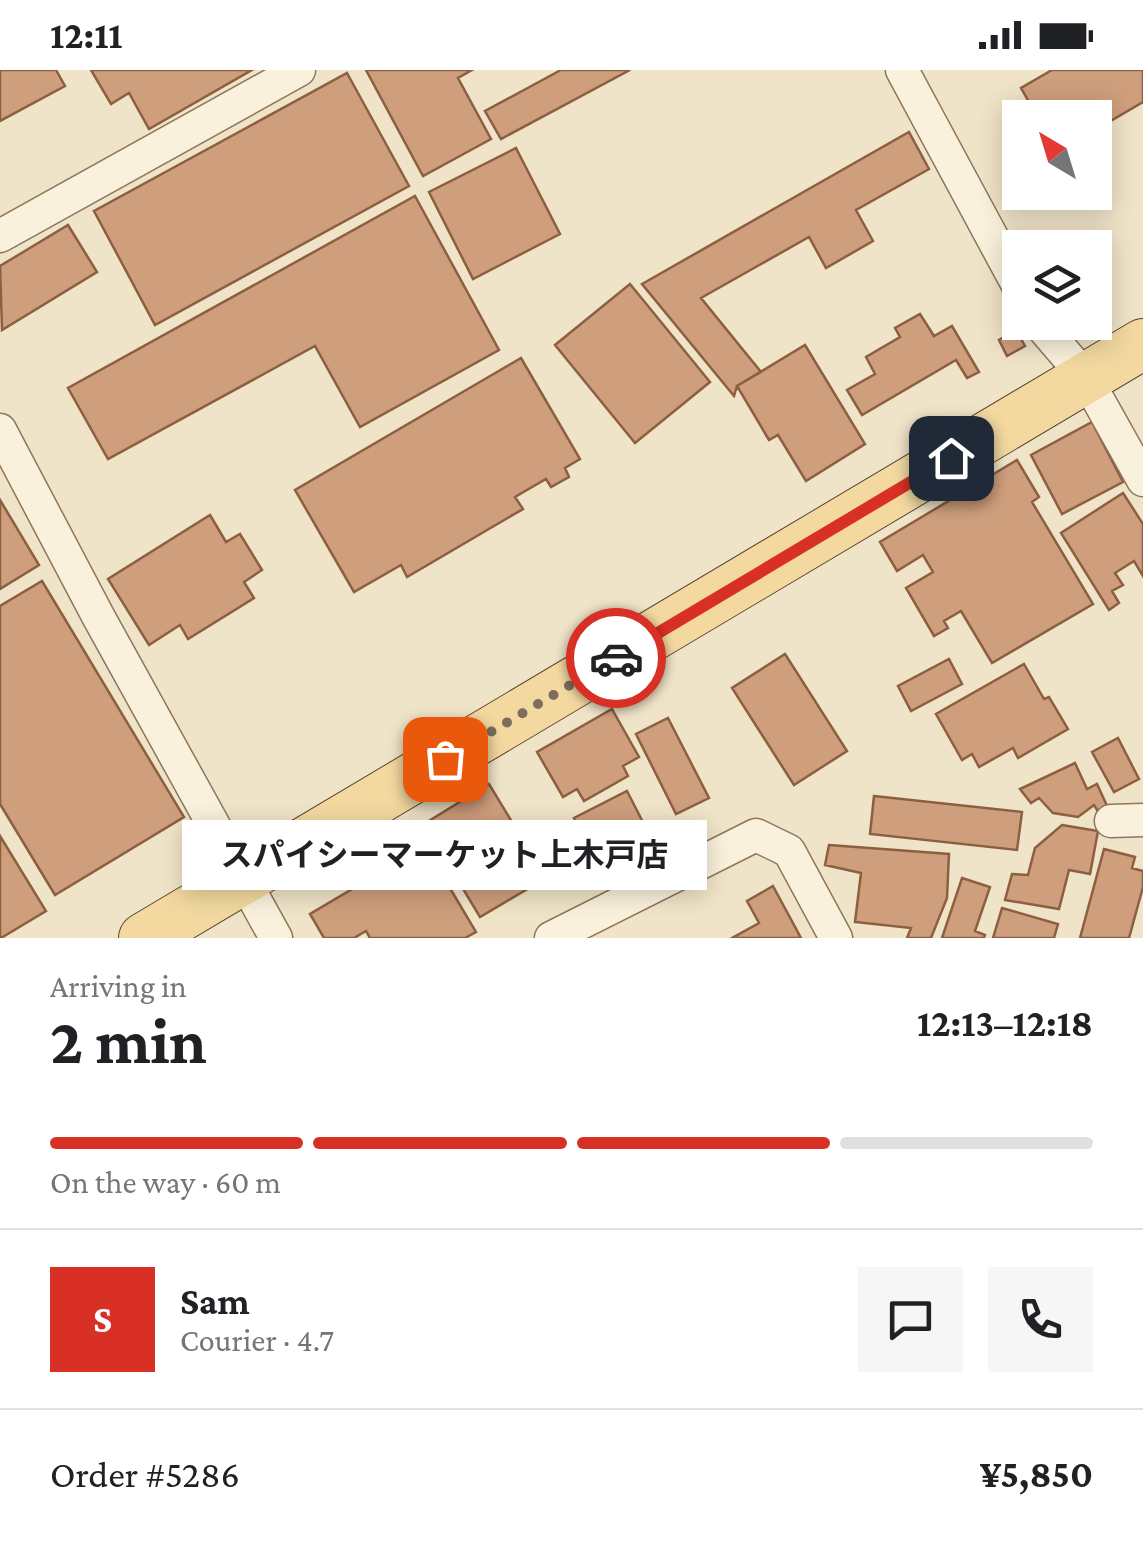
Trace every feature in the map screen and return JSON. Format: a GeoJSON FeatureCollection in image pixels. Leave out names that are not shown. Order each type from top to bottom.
{"type":"FeatureCollection","features":[{"type":"Feature","properties":{"kind":"main road"},"geometry":{"type":"LineString","coordinates":[[144,938],[1143,344]]}},
{"type":"Feature","properties":{"kind":"street"},"geometry":{"type":"LineString","coordinates":[[0,236],[299,70]]}},
{"type":"Feature","properties":{"kind":"street"},"geometry":{"type":"LineString","coordinates":[[902,70],[1002,256]]}},
{"type":"Feature","properties":{"kind":"street"},"geometry":{"type":"LineString","coordinates":[[1053,340],[1086,378],[1143,480]]}},
{"type":"Feature","properties":{"kind":"street"},"geometry":{"type":"LineString","coordinates":[[0,430],[276,938]]}},
{"type":"Feature","properties":{"kind":"street"},"geometry":{"type":"LineString","coordinates":[[550,938],[756,835],[789,851],[836,938]]}},
{"type":"Feature","properties":{"kind":"building"},"geometry":{"type":"Polygon","coordinates":[[[0,70],[56,70],[65,86],[0,121],[0,70]]]}},
{"type":"Feature","properties":{"kind":"building"},"geometry":{"type":"Polygon","coordinates":[[[91,70],[252,70],[149,129],[129,93],[111,104],[91,70]]]}},
{"type":"Feature","properties":{"kind":"building"},"geometry":{"type":"Polygon","coordinates":[[[366,70],[472,70],[458,78],[491,139],[423,176],[366,70]]]}},
{"type":"Feature","properties":{"kind":"building"},"geometry":{"type":"Polygon","coordinates":[[[561,70],[630,70],[501,139],[485,111],[561,70]]]}},
{"type":"Feature","properties":{"kind":"building"},"geometry":{"type":"Polygon","coordinates":[[[1052,70],[1143,70],[1143,102],[1112,120],[1112,100],[1028,100],[1021,88],[1052,70]]]}},
{"type":"Feature","properties":{"kind":"building"},"geometry":{"type":"Polygon","coordinates":[[[347,73],[409,186],[155,325],[94,211],[347,73]]]}},
{"type":"Feature","properties":{"kind":"building"},"geometry":{"type":"Polygon","coordinates":[[[909,132],[929,169],[856,210],[873,241],[826,268],[809,237],[701,298],[761,372],[737,386],[734,396],[642,284],[909,132]]]}},
{"type":"Feature","properties":{"kind":"building"},"geometry":{"type":"Polygon","coordinates":[[[516,148],[560,234],[473,279],[429,192],[516,148]]]}},
{"type":"Feature","properties":{"kind":"building"},"geometry":{"type":"Polygon","coordinates":[[[415,196],[499,350],[360,427],[315,346],[108,459],[68,388],[415,196]]]}},
{"type":"Feature","properties":{"kind":"building"},"geometry":{"type":"Polygon","coordinates":[[[68,225],[97,272],[2,330],[0,266],[68,225]]]}},
{"type":"Feature","properties":{"kind":"building"},"geometry":{"type":"Polygon","coordinates":[[[630,284],[710,382],[635,443],[555,345],[630,284]]]}},
{"type":"Feature","properties":{"kind":"building"},"geometry":{"type":"Polygon","coordinates":[[[920,314],[934,336],[952,326],[979,372],[967,378],[956,360],[862,415],[847,390],[875,374],[866,357],[900,337],[895,328],[920,314]]]}},
{"type":"Feature","properties":{"kind":"building"},"geometry":{"type":"Polygon","coordinates":[[[999,340],[1022,340],[1025,346],[1007,356],[999,340]]]}},
{"type":"Feature","properties":{"kind":"building"},"geometry":{"type":"Polygon","coordinates":[[[805,345],[865,444],[806,481],[778,435],[769,440],[737,386],[805,345]]]}},
{"type":"Feature","properties":{"kind":"building"},"geometry":{"type":"Polygon","coordinates":[[[521,358],[580,459],[565,468],[569,477],[551,487],[546,479],[515,497],[523,509],[407,577],[401,565],[354,592],[295,490],[521,358]]]}},
{"type":"Feature","properties":{"kind":"building"},"geometry":{"type":"Polygon","coordinates":[[[1092,422],[1123,482],[1062,514],[1031,455],[1092,422]]]}},
{"type":"Feature","properties":{"kind":"building"},"geometry":{"type":"Polygon","coordinates":[[[1017,460],[1039,497],[1032,502],[1093,604],[992,663],[961,611],[944,621],[948,628],[934,636],[906,588],[933,572],[923,555],[897,571],[880,542],[1017,460]]]}},
{"type":"Feature","properties":{"kind":"building"},"geometry":{"type":"Polygon","coordinates":[[[1123,493],[1143,524],[1143,576],[1134,561],[1115,573],[1123,585],[1112,591],[1119,603],[1109,610],[1061,533],[1123,493]]]}},
{"type":"Feature","properties":{"kind":"building"},"geometry":{"type":"Polygon","coordinates":[[[0,500],[39,565],[0,589],[0,500]]]}},
{"type":"Feature","properties":{"kind":"building"},"geometry":{"type":"Polygon","coordinates":[[[210,515],[226,542],[240,534],[262,570],[244,582],[254,598],[188,639],[180,625],[149,645],[108,579],[210,515]]]}},
{"type":"Feature","properties":{"kind":"building"},"geometry":{"type":"Polygon","coordinates":[[[42,581],[184,817],[55,895],[0,804],[0,606],[42,581]]]}},
{"type":"Feature","properties":{"kind":"building"},"geometry":{"type":"Polygon","coordinates":[[[785,654],[847,751],[794,785],[732,688],[785,654]]]}},
{"type":"Feature","properties":{"kind":"building"},"geometry":{"type":"Polygon","coordinates":[[[949,659],[962,684],[911,711],[898,686],[949,659]]]}},
{"type":"Feature","properties":{"kind":"building"},"geometry":{"type":"Polygon","coordinates":[[[1024,664],[1044,699],[1049,697],[1068,729],[1018,758],[1013,748],[979,767],[972,754],[962,760],[936,714],[1024,664]]]}},
{"type":"Feature","properties":{"kind":"building"},"geometry":{"type":"Polygon","coordinates":[[[612,709],[639,757],[623,766],[628,776],[584,801],[577,789],[563,797],[537,752],[612,709]]]}},
{"type":"Feature","properties":{"kind":"building"},"geometry":{"type":"Polygon","coordinates":[[[668,718],[709,798],[676,814],[636,734],[668,718]]]}},
{"type":"Feature","properties":{"kind":"building"},"geometry":{"type":"Polygon","coordinates":[[[1118,738],[1139,779],[1114,792],[1092,752],[1118,738]]]}},
{"type":"Feature","properties":{"kind":"building"},"geometry":{"type":"Polygon","coordinates":[[[1075,763],[1087,789],[1097,784],[1108,808],[1099,813],[1094,805],[1078,817],[1053,813],[1039,798],[1031,803],[1020,789],[1075,763]]]}},
{"type":"Feature","properties":{"kind":"building"},"geometry":{"type":"Polygon","coordinates":[[[489,784],[546,878],[480,917],[424,824],[489,784]]]}},
{"type":"Feature","properties":{"kind":"building"},"geometry":{"type":"Polygon","coordinates":[[[627,791],[652,840],[598,866],[574,818],[627,791]]]}},
{"type":"Feature","properties":{"kind":"building"},"geometry":{"type":"Polygon","coordinates":[[[874,796],[1022,812],[1017,850],[870,834],[874,796]]]}},
{"type":"Feature","properties":{"kind":"building"},"geometry":{"type":"Polygon","coordinates":[[[1062,825],[1098,831],[1090,874],[1069,870],[1059,909],[1005,900],[1012,874],[1028,875],[1035,848],[1062,825]]]}},
{"type":"Feature","properties":{"kind":"building"},"geometry":{"type":"Polygon","coordinates":[[[0,836],[46,911],[1,938],[0,938],[0,836]]]}},
{"type":"Feature","properties":{"kind":"building"},"geometry":{"type":"Polygon","coordinates":[[[829,845],[949,854],[947,898],[931,938],[907,938],[911,928],[855,922],[861,873],[825,865],[829,845]]]}},
{"type":"Feature","properties":{"kind":"building"},"geometry":{"type":"Polygon","coordinates":[[[425,846],[476,932],[465,938],[370,938],[366,931],[354,938],[324,938],[310,914],[425,846]]]}},
{"type":"Feature","properties":{"kind":"building"},"geometry":{"type":"Polygon","coordinates":[[[1104,849],[1135,857],[1132,868],[1143,871],[1143,887],[1129,938],[1080,938],[1104,849]]]}},
{"type":"Feature","properties":{"kind":"building"},"geometry":{"type":"Polygon","coordinates":[[[962,878],[990,887],[975,931],[984,938],[942,938],[962,878]]]}},
{"type":"Feature","properties":{"kind":"building"},"geometry":{"type":"Polygon","coordinates":[[[773,886],[801,938],[732,938],[759,923],[747,901],[773,886]]]}},
{"type":"Feature","properties":{"kind":"building"},"geometry":{"type":"Polygon","coordinates":[[[1002,908],[1058,924],[1054,938],[993,938],[1002,908]]]}},
{"type":"Feature","properties":{"kind":"way so far"},"geometry":{"type":"LineString","coordinates":[[445,759],[616,658]]}},
{"type":"Feature","properties":{"kind":"place","name":"スパイシーマーケット上木戸店"},"geometry":{"type":"Point","coordinates":[445,759]}},
{"type":"Feature","properties":{"kind":"route"},"geometry":{"type":"LineString","coordinates":[[616,658],[951,458]]}}]}
